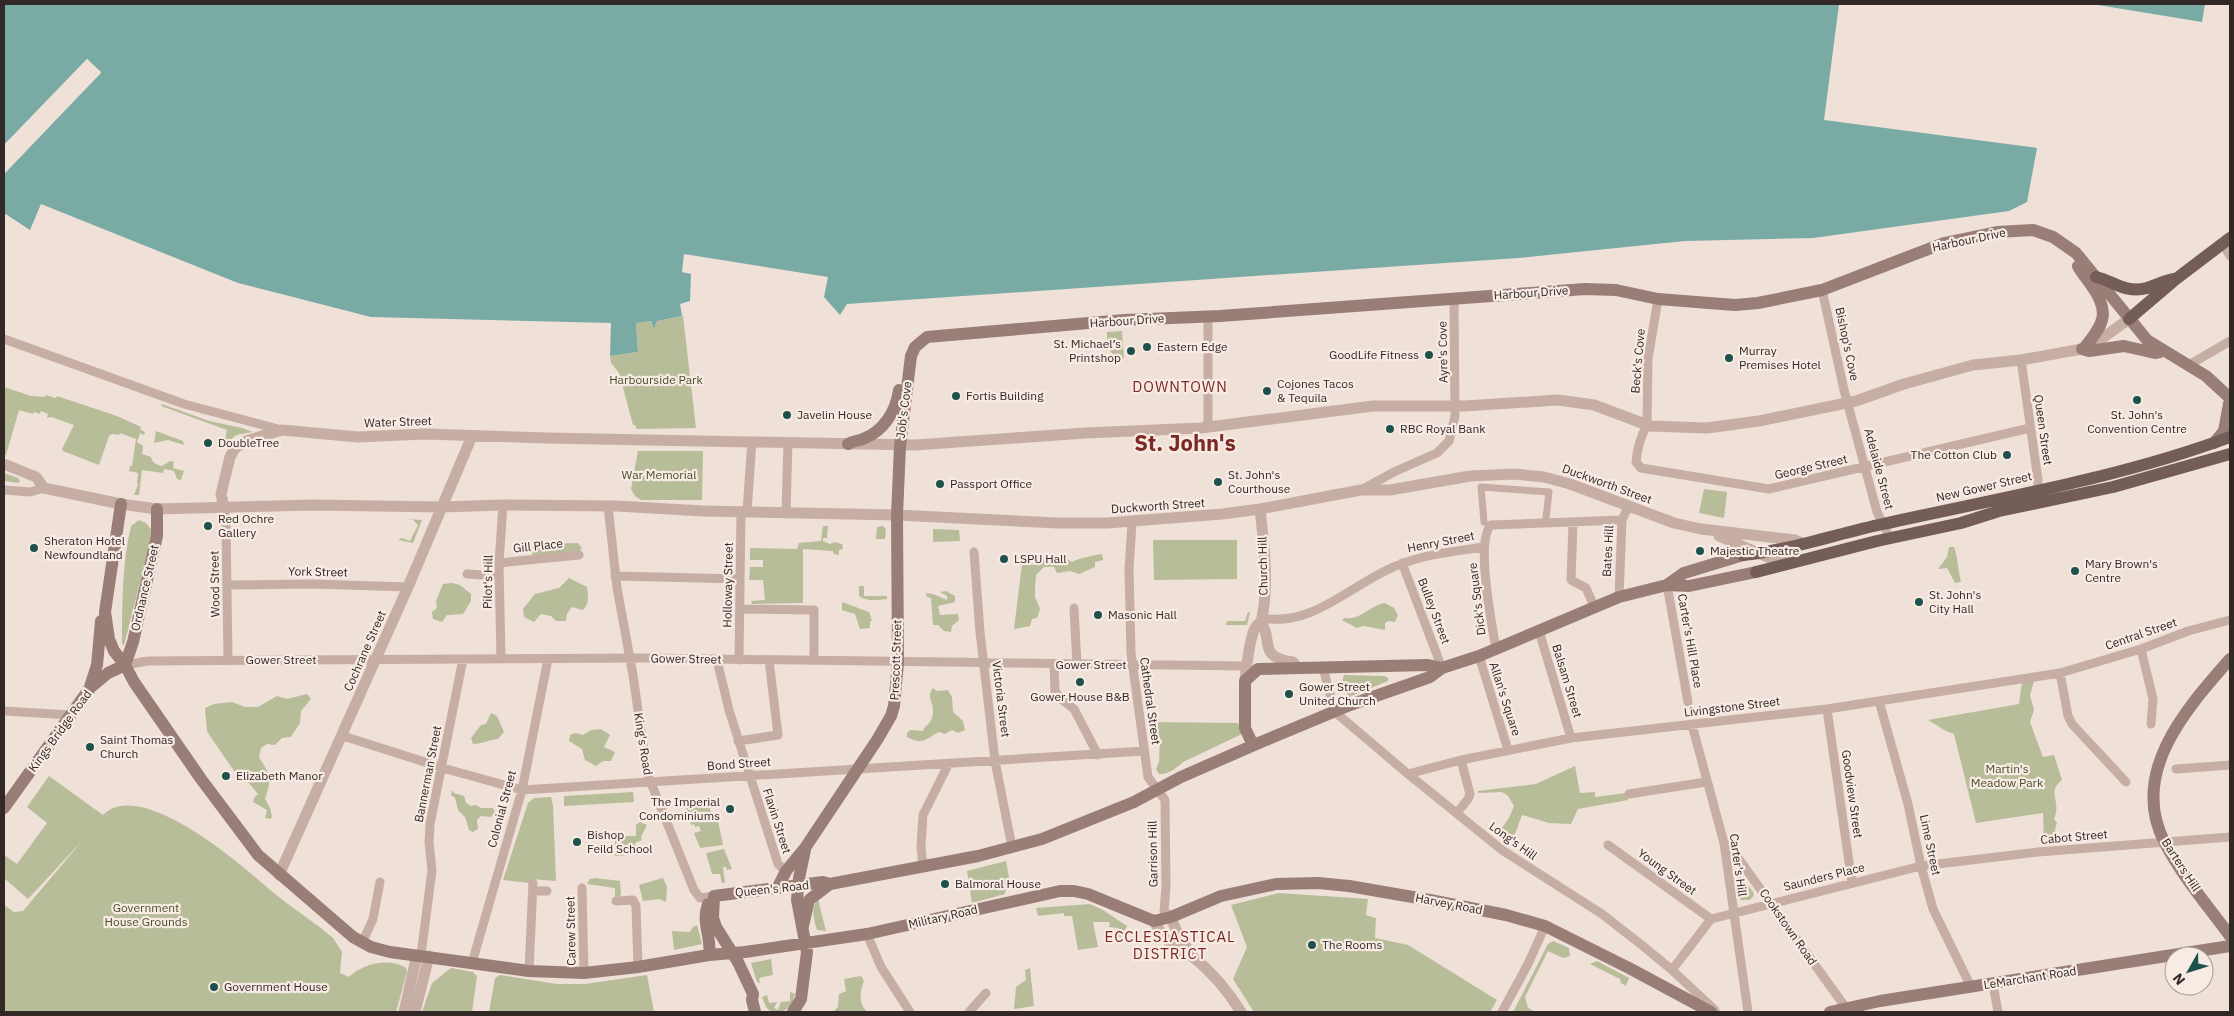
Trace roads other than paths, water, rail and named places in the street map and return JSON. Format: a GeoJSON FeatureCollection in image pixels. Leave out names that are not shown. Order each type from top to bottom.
{"type":"FeatureCollection","features":[{"type":"Feature","properties":{"kind":"main road","name":"Harbour Drive"},"geometry":{"type":"LineString","coordinates":[[909,374],[911,356],[915,347],[920,342],[934,335],[1124,320],[1208,317],[1602,289],[1658,299],[1748,304],[1774,301],[1822,290],[1944,243],[1997,232],[2022,230],[2043,233],[2053,237],[2076,253],[2142,336],[2214,382],[2230,398]]}},
{"type":"Feature","properties":{"kind":"main road"},"geometry":{"type":"LineString","coordinates":[[2129,319],[2176,279],[2227,241]]}},
{"type":"Feature","properties":{"kind":"main road"},"geometry":{"type":"LineString","coordinates":[[2076,253],[2078,268],[2100,297],[2103,306],[2100,324],[2084,348],[2089,351],[2124,346],[2155,353],[2163,351]]}},
{"type":"Feature","properties":{"kind":"main road"},"geometry":{"type":"LineString","coordinates":[[2096,277],[2105,279],[2112,285],[2137,289],[2146,288],[2165,280],[2176,279]]}},
{"type":"Feature","properties":{"kind":"main road"},"geometry":{"type":"LineString","coordinates":[[848,444],[870,436],[884,424],[894,409],[900,384],[909,374]]}},
{"type":"Feature","properties":{"kind":"main road","name":"Job's Cove"},"geometry":{"type":"LineString","coordinates":[[900,446],[909,374]]}},
{"type":"Feature","properties":{"kind":"main road"},"geometry":{"type":"LineString","coordinates":[[2214,443],[2224,431],[2230,398]]}},
{"type":"Feature","properties":{"kind":"main road","name":"New Gower Street"},"geometry":{"type":"LineString","coordinates":[[1667,585],[1684,573],[1742,555],[1804,544],[1882,524],[2118,471],[2230,437]]}},
{"type":"Feature","properties":{"kind":"main road","name":"Prescott Street"},"geometry":{"type":"LineString","coordinates":[[778,887],[786,871],[805,848],[891,716],[896,695],[898,663],[897,515],[900,446]]}},
{"type":"Feature","properties":{"kind":"main road"},"geometry":{"type":"LineString","coordinates":[[1253,745],[1430,677],[1442,668],[1479,656],[1618,597],[1667,585],[1689,586],[1756,572],[1890,538],[1961,523],[1999,511],[2140,480],[2230,454]]}},
{"type":"Feature","properties":{"kind":"main road"},"geometry":{"type":"LineString","coordinates":[[90,688],[97,665],[101,617],[105,612],[121,504]]}},
{"type":"Feature","properties":{"kind":"main road","name":"Ordnance Street"},"geometry":{"type":"LineString","coordinates":[[125,665],[133,642],[157,536],[157,509]]}},
{"type":"Feature","properties":{"kind":"main road","name":"Military Road"},"geometry":{"type":"LineString","coordinates":[[105,612],[112,648],[125,665],[137,687],[229,818],[258,855],[343,929],[362,942],[380,950],[529,971],[584,973],[638,967],[709,955],[732,954],[806,944],[867,934],[1060,891],[1088,894],[1154,921]]}},
{"type":"Feature","properties":{"kind":"main road","name":"Barters Hill"},"geometry":{"type":"LineString","coordinates":[[2230,659],[2182,718],[2161,757],[2155,786],[2154,806],[2164,842],[2230,936]]}},
{"type":"Feature","properties":{"kind":"main road","name":"Kings Bridge Road"},"geometry":{"type":"LineString","coordinates":[[4,808],[90,688],[108,673],[125,665]]}},
{"type":"Feature","properties":{"kind":"main road"},"geometry":{"type":"LineString","coordinates":[[1245,681],[1258,669],[1428,665],[1442,668]]}},
{"type":"Feature","properties":{"kind":"main road"},"geometry":{"type":"LineString","coordinates":[[1386,666],[1397,677],[1398,682],[1392,690]]}},
{"type":"Feature","properties":{"kind":"main road","name":"Church Hill"},"geometry":{"type":"LineString","coordinates":[[1245,681],[1246,728],[1253,745]]}},
{"type":"Feature","properties":{"kind":"main road","name":"Queen's Road"},"geometry":{"type":"LineString","coordinates":[[714,896],[824,882],[830,884],[923,867],[1012,847],[1071,828],[1158,790],[1181,777],[1253,745]]}},
{"type":"Feature","properties":{"kind":"main road","name":"Prescott Street"},"geometry":{"type":"LineString","coordinates":[[796,1011],[802,991],[807,952],[797,900],[805,848]]}},
{"type":"Feature","properties":{"kind":"main road","name":"Harvey Road"},"geometry":{"type":"LineString","coordinates":[[1170,917],[1221,896],[1270,885],[1303,883],[1363,888],[1506,915],[1545,926],[1711,1012]]}},
{"type":"Feature","properties":{"kind":"main road"},"geometry":{"type":"LineString","coordinates":[[803,926],[809,900],[830,884]]}},
{"type":"Feature","properties":{"kind":"main road"},"geometry":{"type":"LineString","coordinates":[[714,896],[713,918],[764,1012]]}},
{"type":"Feature","properties":{"kind":"main road"},"geometry":{"type":"LineString","coordinates":[[709,955],[710,946],[705,924],[705,914],[714,896]]}},
{"type":"Feature","properties":{"kind":"main road"},"geometry":{"type":"LineString","coordinates":[[1154,921],[1170,917]]}},
{"type":"Feature","properties":{"kind":"main road","name":"LeMarchant Road"},"geometry":{"type":"LineString","coordinates":[[1830,1012],[1971,987],[2230,946]]}},
{"type":"Feature","properties":{"kind":"main road"},"geometry":{"type":"LineString","coordinates":[[753,994],[752,1000],[755,1012]]}},
{"type":"Feature","properties":{"kind":"street"},"geometry":{"type":"LineString","coordinates":[[2227,241],[2230,256]]}},
{"type":"Feature","properties":{"kind":"street","name":"Bishop's Cove"},"geometry":{"type":"LineString","coordinates":[[1822,290],[1848,403]]}},
{"type":"Feature","properties":{"kind":"street","name":"Ayre's Cove"},"geometry":{"type":"LineString","coordinates":[[1361,490],[1396,471],[1442,450],[1452,433],[1456,405],[1454,299]]}},
{"type":"Feature","properties":{"kind":"street","name":"Beck's Cove"},"geometry":{"type":"LineString","coordinates":[[1647,425],[1648,360],[1658,299]]}},
{"type":"Feature","properties":{"kind":"street"},"geometry":{"type":"LineString","coordinates":[[1208,317],[1208,427]]}},
{"type":"Feature","properties":{"kind":"street"},"geometry":{"type":"LineString","coordinates":[[2084,348],[2129,319]]}},
{"type":"Feature","properties":{"kind":"street","name":"Water Street"},"geometry":{"type":"LineString","coordinates":[[4,339],[193,407],[282,430],[358,437],[426,434],[900,446],[1208,427],[1345,408],[1456,405],[1540,400],[1573,401],[1594,405],[1647,425],[1707,428],[1759,421],[1848,403],[1951,370],[1981,363],[2021,360],[2084,348]]}},
{"type":"Feature","properties":{"kind":"street"},"geometry":{"type":"LineString","coordinates":[[2189,365],[2230,341]]}},
{"type":"Feature","properties":{"kind":"street","name":"Queen Street"},"geometry":{"type":"LineString","coordinates":[[2021,360],[2039,489],[2035,503]]}},
{"type":"Feature","properties":{"kind":"street","name":"Adelaide Street"},"geometry":{"type":"LineString","coordinates":[[1848,403],[1877,512],[1890,538]]}},
{"type":"Feature","properties":{"kind":"street","name":"George Street"},"geometry":{"type":"LineString","coordinates":[[1647,425],[1636,462],[1641,468],[1769,489],[2030,428]]}},
{"type":"Feature","properties":{"kind":"street"},"geometry":{"type":"LineString","coordinates":[[224,508],[221,494],[230,457],[235,448],[246,441],[282,430]]}},
{"type":"Feature","properties":{"kind":"street","name":"Cochrane Street"},"geometry":{"type":"LineString","coordinates":[[279,875],[343,736],[472,436]]}},
{"type":"Feature","properties":{"kind":"street","name":"Holloway Street"},"geometry":{"type":"LineString","coordinates":[[739,660],[740,579],[744,511],[752,441]]}},
{"type":"Feature","properties":{"kind":"street"},"geometry":{"type":"LineString","coordinates":[[786,512],[788,442]]}},
{"type":"Feature","properties":{"kind":"street"},"geometry":{"type":"LineString","coordinates":[[4,464],[36,476],[44,488]]}},
{"type":"Feature","properties":{"kind":"street","name":"Duckworth Street"},"geometry":{"type":"LineString","coordinates":[[121,504],[157,509],[314,505],[441,508],[503,504],[897,515],[1057,523],[1132,522],[1260,510],[1361,490],[1390,490],[1470,476],[1515,474],[1544,477],[1570,484],[1674,523],[1701,529],[1795,540],[1804,544]]}},
{"type":"Feature","properties":{"kind":"street"},"geometry":{"type":"LineString","coordinates":[[1484,522],[1480,487],[1549,492],[1546,518]]}},
{"type":"Feature","properties":{"kind":"street"},"geometry":{"type":"LineString","coordinates":[[4,490],[30,492],[44,488],[121,504]]}},
{"type":"Feature","properties":{"kind":"street","name":"Pilot's Hill"},"geometry":{"type":"LineString","coordinates":[[501,659],[499,563],[503,504]]}},
{"type":"Feature","properties":{"kind":"street","name":"King's Road"},"geometry":{"type":"LineString","coordinates":[[608,506],[615,576],[650,782],[694,890],[700,898],[714,896]]}},
{"type":"Feature","properties":{"kind":"street","name":"Bates Hill"},"geometry":{"type":"LineString","coordinates":[[1618,597],[1622,520],[1628,507]]}},
{"type":"Feature","properties":{"kind":"street","name":"Wood Street"},"geometry":{"type":"LineString","coordinates":[[224,508],[226,523],[228,660]]}},
{"type":"Feature","properties":{"kind":"street","name":"Church Hill"},"geometry":{"type":"LineString","coordinates":[[1260,510],[1265,551],[1261,620],[1266,629],[1266,642],[1270,651],[1281,660],[1293,662],[1298,668]]}},
{"type":"Feature","properties":{"kind":"street","name":"Henry Street"},"geometry":{"type":"LineString","coordinates":[[1261,620],[1286,618],[1320,609],[1390,568],[1402,563],[1484,547],[1485,534],[1491,525],[1622,520]]}},
{"type":"Feature","properties":{"kind":"street","name":"Cathedral Street"},"geometry":{"type":"LineString","coordinates":[[1132,522],[1130,586],[1131,653],[1148,777],[1158,790]]}},
{"type":"Feature","properties":{"kind":"street"},"geometry":{"type":"LineString","coordinates":[[1573,523],[1571,580],[1586,588],[1594,606]]}},
{"type":"Feature","properties":{"kind":"street","name":"Duckworth Street"},"geometry":{"type":"LineString","coordinates":[[1701,529],[1778,560],[1790,562]]}},
{"type":"Feature","properties":{"kind":"street","name":"Dick's Square"},"geometry":{"type":"LineString","coordinates":[[1484,547],[1496,649]]}},
{"type":"Feature","properties":{"kind":"street","name":"Victoria Street"},"geometry":{"type":"LineString","coordinates":[[974,552],[995,761],[1012,847]]}},
{"type":"Feature","properties":{"kind":"street","name":"Gill Place"},"geometry":{"type":"LineString","coordinates":[[499,563],[580,555]]}},
{"type":"Feature","properties":{"kind":"street","name":"Bulley Street"},"geometry":{"type":"LineString","coordinates":[[1402,563],[1442,668]]}},
{"type":"Feature","properties":{"kind":"street"},"geometry":{"type":"LineString","coordinates":[[467,574],[499,576]]}},
{"type":"Feature","properties":{"kind":"street"},"geometry":{"type":"LineString","coordinates":[[615,576],[740,579]]}},
{"type":"Feature","properties":{"kind":"street","name":"York Street"},"geometry":{"type":"LineString","coordinates":[[227,585],[312,584],[408,587]]}},
{"type":"Feature","properties":{"kind":"street","name":"Carter's Hill Place"},"geometry":{"type":"LineString","coordinates":[[1667,585],[1688,702]]}},
{"type":"Feature","properties":{"kind":"street"},"geometry":{"type":"LineString","coordinates":[[1074,608],[1077,665]]}},
{"type":"Feature","properties":{"kind":"street"},"geometry":{"type":"LineString","coordinates":[[740,609],[814,610],[814,660]]}},
{"type":"Feature","properties":{"kind":"street","name":"Church Hill"},"geometry":{"type":"LineString","coordinates":[[1245,681],[1255,628],[1261,620]]}},
{"type":"Feature","properties":{"kind":"street","name":"Central Street"},"geometry":{"type":"LineString","coordinates":[[2060,673],[2230,620]]}},
{"type":"Feature","properties":{"kind":"street","name":"Balsam Street"},"geometry":{"type":"LineString","coordinates":[[1539,631],[1571,738]]}},
{"type":"Feature","properties":{"kind":"street"},"geometry":{"type":"LineString","coordinates":[[2141,649],[2153,698],[2151,724]]}},
{"type":"Feature","properties":{"kind":"street","name":"Allan's Square"},"geometry":{"type":"LineString","coordinates":[[1479,656],[1508,750]]}},
{"type":"Feature","properties":{"kind":"street","name":"Gower Street"},"geometry":{"type":"LineString","coordinates":[[125,665],[148,661],[629,658],[898,663],[1247,666]]}},
{"type":"Feature","properties":{"kind":"street","name":"Bannerman Street"},"geometry":{"type":"LineString","coordinates":[[422,955],[432,870],[429,842],[430,824],[463,659]]}},
{"type":"Feature","properties":{"kind":"street","name":"Colonial Street"},"geometry":{"type":"LineString","coordinates":[[472,963],[522,790],[548,659]]}},
{"type":"Feature","properties":{"kind":"street","name":"Flavin Street"},"geometry":{"type":"LineString","coordinates":[[717,660],[721,683],[738,741],[778,864],[786,871]]}},
{"type":"Feature","properties":{"kind":"street"},"geometry":{"type":"LineString","coordinates":[[738,741],[778,735],[769,660]]}},
{"type":"Feature","properties":{"kind":"street"},"geometry":{"type":"LineString","coordinates":[[1054,665],[1055,691],[1061,699],[1074,709],[1098,755]]}},
{"type":"Feature","properties":{"kind":"street"},"geometry":{"type":"LineString","coordinates":[[1323,668],[1335,712]]}},
{"type":"Feature","properties":{"kind":"street"},"geometry":{"type":"LineString","coordinates":[[2060,673],[2068,716],[2072,724],[2126,782]]}},
{"type":"Feature","properties":{"kind":"street","name":"Livingstone Street"},"geometry":{"type":"LineString","coordinates":[[1408,774],[1461,760],[1571,738],[1827,709],[2060,673]]}},
{"type":"Feature","properties":{"kind":"street","name":"Lime Street"},"geometry":{"type":"LineString","coordinates":[[1879,701],[1908,804],[1921,866],[1933,909],[1940,927],[1971,987]]}},
{"type":"Feature","properties":{"kind":"street","name":"Goodview Street"},"geometry":{"type":"LineString","coordinates":[[1827,709],[1852,883]]}},
{"type":"Feature","properties":{"kind":"street"},"geometry":{"type":"LineString","coordinates":[[4,711],[71,714]]}},
{"type":"Feature","properties":{"kind":"street","name":"Long's Hill"},"geometry":{"type":"LineString","coordinates":[[1335,712],[1408,774],[1513,858],[1602,914],[1672,970],[1717,1012]]}},
{"type":"Feature","properties":{"kind":"street","name":"Carter's Hill"},"geometry":{"type":"LineString","coordinates":[[1692,724],[1706,782],[1724,843],[1732,912],[1748,1012]]}},
{"type":"Feature","properties":{"kind":"street","name":"Bond Street"},"geometry":{"type":"LineString","coordinates":[[343,736],[522,790],[1144,752]]}},
{"type":"Feature","properties":{"kind":"street"},"geometry":{"type":"LineString","coordinates":[[1456,813],[1470,794],[1461,760]]}},
{"type":"Feature","properties":{"kind":"street"},"geometry":{"type":"LineString","coordinates":[[923,867],[921,847],[923,816],[949,763]]}},
{"type":"Feature","properties":{"kind":"street"},"geometry":{"type":"LineString","coordinates":[[2176,769],[2230,765]]}},
{"type":"Feature","properties":{"kind":"street"},"geometry":{"type":"LineString","coordinates":[[1629,794],[1706,782]]}},
{"type":"Feature","properties":{"kind":"street","name":"Garrison Hill"},"geometry":{"type":"LineString","coordinates":[[1158,790],[1164,800],[1166,887],[1164,911],[1170,917]]}},
{"type":"Feature","properties":{"kind":"street","name":"Cabot Street"},"geometry":{"type":"LineString","coordinates":[[1921,866],[2038,852],[2230,837]]}},
{"type":"Feature","properties":{"kind":"street","name":"Cookstown Road"},"geometry":{"type":"LineString","coordinates":[[1724,843],[1733,850],[1849,1010]]}},
{"type":"Feature","properties":{"kind":"street","name":"Young Street"},"geometry":{"type":"LineString","coordinates":[[1608,845],[1711,919]]}},
{"type":"Feature","properties":{"kind":"street","name":"Saunders Place"},"geometry":{"type":"LineString","coordinates":[[1711,919],[1771,902],[1921,866]]}},
{"type":"Feature","properties":{"kind":"street"},"geometry":{"type":"LineString","coordinates":[[362,942],[373,919],[380,882]]}},
{"type":"Feature","properties":{"kind":"street"},"geometry":{"type":"LineString","coordinates":[[529,971],[533,887],[547,891]]}},
{"type":"Feature","properties":{"kind":"street","name":"Carew Street"},"geometry":{"type":"LineString","coordinates":[[582,888],[584,973]]}},
{"type":"Feature","properties":{"kind":"street"},"geometry":{"type":"LineString","coordinates":[[616,902],[631,896],[636,906],[638,967]]}},
{"type":"Feature","properties":{"kind":"street"},"geometry":{"type":"LineString","coordinates":[[1170,917],[1191,955],[1220,983],[1241,1012]]}},
{"type":"Feature","properties":{"kind":"street"},"geometry":{"type":"LineString","coordinates":[[1672,970],[1711,919]]}},
{"type":"Feature","properties":{"kind":"street"},"geometry":{"type":"LineString","coordinates":[[1154,921],[1160,934],[1174,947],[1191,955]]}},
{"type":"Feature","properties":{"kind":"street"},"geometry":{"type":"LineString","coordinates":[[1502,1012],[1528,964],[1545,926]]}},
{"type":"Feature","properties":{"kind":"street"},"geometry":{"type":"LineString","coordinates":[[867,934],[882,967],[910,1012]]}},
{"type":"Feature","properties":{"kind":"street"},"geometry":{"type":"LineString","coordinates":[[404,1012],[422,955]]}},
{"type":"Feature","properties":{"kind":"street"},"geometry":{"type":"LineString","coordinates":[[415,1012],[422,955]]}},
{"type":"Feature","properties":{"kind":"street"},"geometry":{"type":"LineString","coordinates":[[1993,984],[1998,1012]]}},
{"type":"Feature","properties":{"kind":"street"},"geometry":{"type":"LineString","coordinates":[[969,1012],[986,993]]}},
{"type":"Feature","properties":{"kind":"water"},"geometry":{"type":"Polygon","coordinates":[[[4,4],[1839,4],[1824,120],[2037,148],[2027,202],[2009,211],[1813,238],[1685,241],[1518,258],[847,304],[840,315],[824,297],[828,277],[684,254],[682,272],[691,274],[690,301],[680,304],[682,316],[657,321],[654,329],[651,321],[636,323],[638,352],[610,356],[611,323],[371,317],[238,283],[41,204],[30,230],[4,213],[4,174],[101,73],[87,59],[4,145],[4,4]]]}},
{"type":"Feature","properties":{"kind":"water"},"geometry":{"type":"Polygon","coordinates":[[[2092,4],[2205,4],[2202,22],[2092,4]]]}},
{"type":"Feature","properties":{"kind":"place","name":"Eastern Edge"},"geometry":{"type":"Point","coordinates":[1147,347]}},
{"type":"Feature","properties":{"kind":"place","name":"St. Michael’s Printshop"},"geometry":{"type":"Point","coordinates":[1131,351]}},
{"type":"Feature","properties":{"kind":"place","name":"GoodLife Fitness"},"geometry":{"type":"Point","coordinates":[1429,355]}},
{"type":"Feature","properties":{"kind":"place","name":"Murray Premises Hotel"},"geometry":{"type":"Point","coordinates":[1729,358]}},
{"type":"Feature","properties":{"kind":"place","name":"Cojones Tacos & Tequila"},"geometry":{"type":"Point","coordinates":[1267,391]}},
{"type":"Feature","properties":{"kind":"place","name":"Fortis Building"},"geometry":{"type":"Point","coordinates":[956,396]}},
{"type":"Feature","properties":{"kind":"place","name":"St. John's Convention Centre"},"geometry":{"type":"Point","coordinates":[2137,400]}},
{"type":"Feature","properties":{"kind":"place","name":"Javelin House"},"geometry":{"type":"Point","coordinates":[787,415]}},
{"type":"Feature","properties":{"kind":"place","name":"RBC Royal Bank"},"geometry":{"type":"Point","coordinates":[1390,429]}},
{"type":"Feature","properties":{"kind":"place","name":"DoubleTree"},"geometry":{"type":"Point","coordinates":[208,443]}},
{"type":"Feature","properties":{"kind":"place","name":"The Cotton Club"},"geometry":{"type":"Point","coordinates":[2007,455]}},
{"type":"Feature","properties":{"kind":"place","name":"St. John's Courthouse"},"geometry":{"type":"Point","coordinates":[1218,482]}},
{"type":"Feature","properties":{"kind":"place","name":"Passport Office"},"geometry":{"type":"Point","coordinates":[940,484]}},
{"type":"Feature","properties":{"kind":"place","name":"Red Ochre Gallery"},"geometry":{"type":"Point","coordinates":[208,526]}},
{"type":"Feature","properties":{"kind":"place","name":"Sheraton Hotel Newfoundland"},"geometry":{"type":"Point","coordinates":[34,548]}},
{"type":"Feature","properties":{"kind":"place","name":"Majestic Theatre"},"geometry":{"type":"Point","coordinates":[1700,551]}},
{"type":"Feature","properties":{"kind":"place","name":"LSPU Hall"},"geometry":{"type":"Point","coordinates":[1004,559]}},
{"type":"Feature","properties":{"kind":"place","name":"Mary Brown's Centre"},"geometry":{"type":"Point","coordinates":[2075,571]}},
{"type":"Feature","properties":{"kind":"place","name":"St. John's City Hall"},"geometry":{"type":"Point","coordinates":[1919,602]}},
{"type":"Feature","properties":{"kind":"place","name":"Masonic Hall"},"geometry":{"type":"Point","coordinates":[1098,615]}},
{"type":"Feature","properties":{"kind":"place","name":"Gower House B&B"},"geometry":{"type":"Point","coordinates":[1080,682]}},
{"type":"Feature","properties":{"kind":"place","name":"Gower Street United Church"},"geometry":{"type":"Point","coordinates":[1289,694]}},
{"type":"Feature","properties":{"kind":"place","name":"Saint Thomas Church"},"geometry":{"type":"Point","coordinates":[90,747]}},
{"type":"Feature","properties":{"kind":"place","name":"Elizabeth Manor"},"geometry":{"type":"Point","coordinates":[226,776]}},
{"type":"Feature","properties":{"kind":"place","name":"The Imperial Condominiums"},"geometry":{"type":"Point","coordinates":[730,809]}},
{"type":"Feature","properties":{"kind":"place","name":"Bishop Feild School"},"geometry":{"type":"Point","coordinates":[577,842]}},
{"type":"Feature","properties":{"kind":"place","name":"Balmoral House"},"geometry":{"type":"Point","coordinates":[945,884]}},
{"type":"Feature","properties":{"kind":"place","name":"The Rooms"},"geometry":{"type":"Point","coordinates":[1312,945]}},
{"type":"Feature","properties":{"kind":"place","name":"Government House"},"geometry":{"type":"Point","coordinates":[214,987]}},
{"type":"Feature","properties":{"kind":"district","name":"DOWNTOWN"},"geometry":{"type":"Point","coordinates":[1180,387]}},
{"type":"Feature","properties":{"kind":"district","name":"St. John's"},"geometry":{"type":"Point","coordinates":[1185,443]}},
{"type":"Feature","properties":{"kind":"district","name":"ECCLESIASTICAL DISTRICT"},"geometry":{"type":"Point","coordinates":[1170,946]}},
{"type":"Feature","properties":{"kind":"park label","name":"Harbourside Park"},"geometry":{"type":"Point","coordinates":[656,380]}},
{"type":"Feature","properties":{"kind":"park label","name":"War Memorial"},"geometry":{"type":"Point","coordinates":[659,475]}},
{"type":"Feature","properties":{"kind":"park label","name":"Martin's Meadow Park"},"geometry":{"type":"Point","coordinates":[2007,776]}},
{"type":"Feature","properties":{"kind":"park label","name":"Government House Grounds"},"geometry":{"type":"Point","coordinates":[146,915]}}]}
